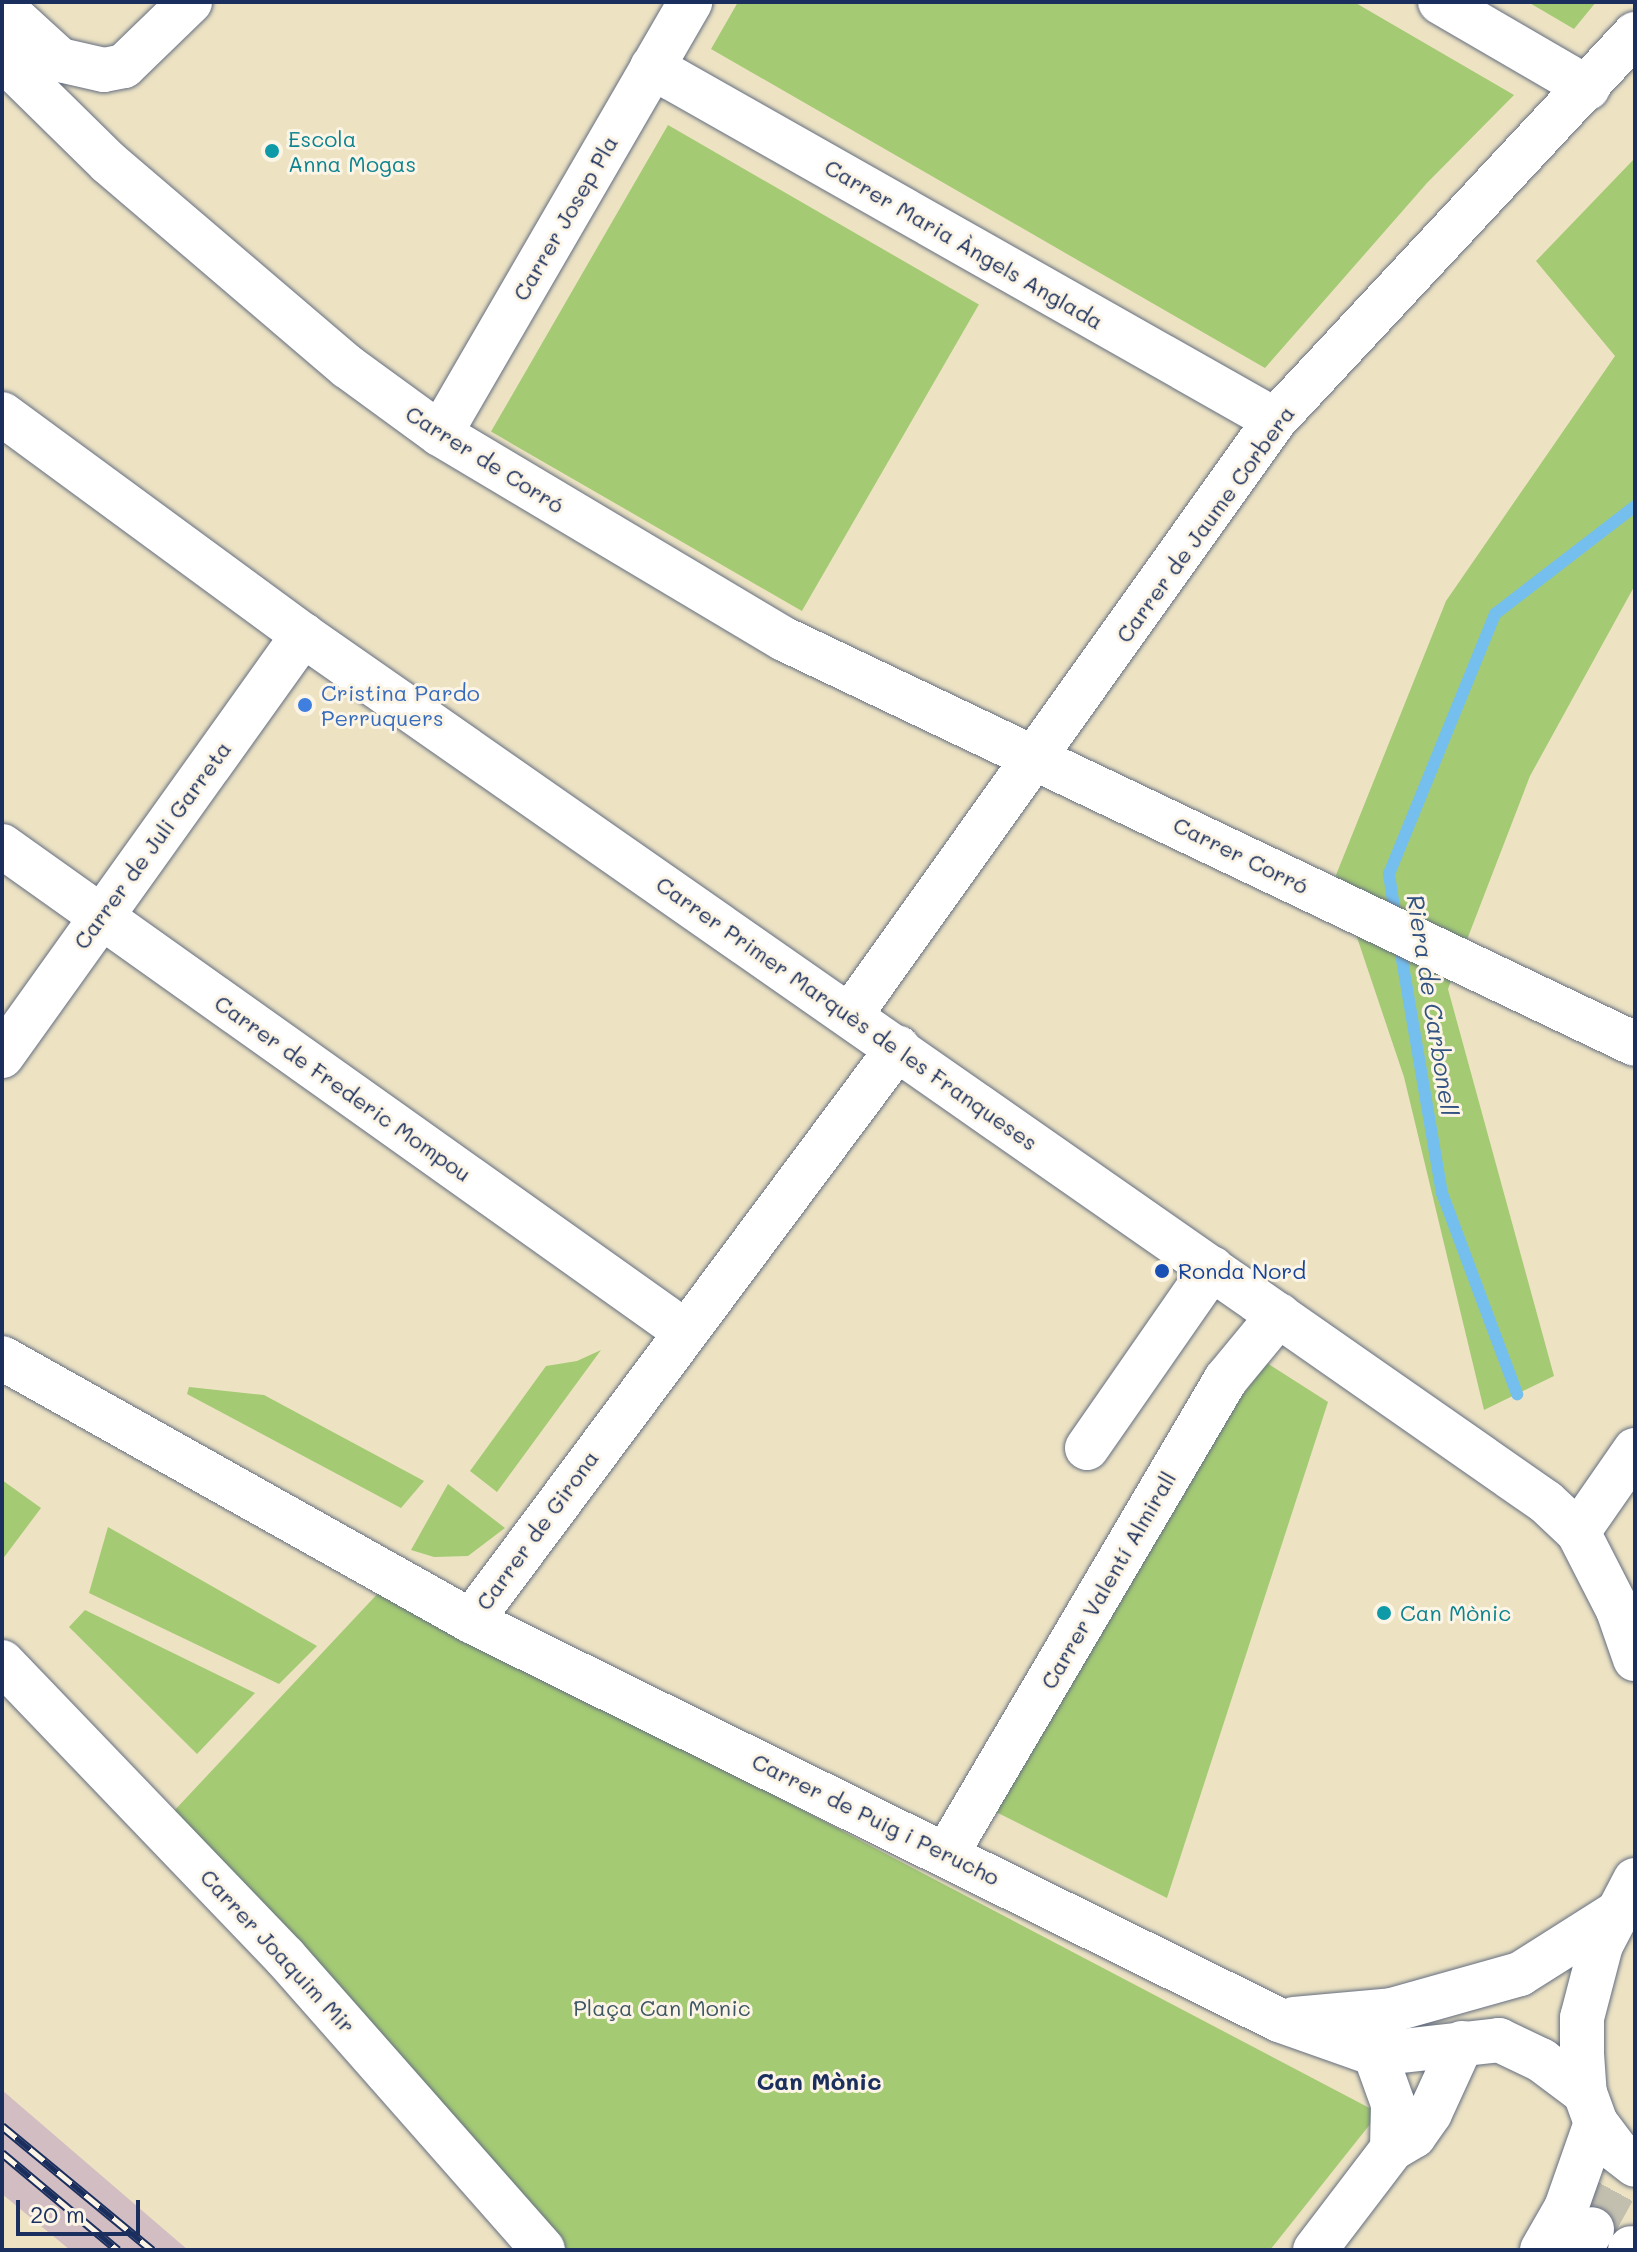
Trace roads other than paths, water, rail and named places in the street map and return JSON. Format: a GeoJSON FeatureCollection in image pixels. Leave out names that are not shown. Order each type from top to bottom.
{"type":"FeatureCollection","features":[{"type":"Feature","properties":{"kind":"main road"},"geometry":{"type":"LineString","coordinates":[[2,7],[60,60],[104,70],[124,66],[190,2]]}},
{"type":"Feature","properties":{"kind":"main road","name":"Carrer Josep Pla"},"geometry":{"type":"LineString","coordinates":[[440,434],[690,2]]}},
{"type":"Feature","properties":{"kind":"main road"},"geometry":{"type":"LineString","coordinates":[[1440,2],[1588,88]]}},
{"type":"Feature","properties":{"kind":"main road","name":"Carrer de Jaume Corbera"},"geometry":{"type":"LineString","coordinates":[[851,1014],[1038,758],[1275,420],[1588,88],[1635,34]]}},
{"type":"Feature","properties":{"kind":"main road","name":"Carrer de Corró"},"geometry":{"type":"LineString","coordinates":[[2,58],[109,163],[348,367],[440,434],[784,639],[1038,758]]}},
{"type":"Feature","properties":{"kind":"main road","name":"Carrer Maria Àngels Anglada"},"geometry":{"type":"LineString","coordinates":[[652,67],[1275,420]]}},
{"type":"Feature","properties":{"kind":"main road","name":"Carrer Primer Marquès de les Franqueses"},"geometry":{"type":"LineString","coordinates":[[2,414],[303,635],[851,1014],[1546,1502],[1578,1532],[1618,1610],[1635,1659]]}},
{"type":"Feature","properties":{"kind":"main road","name":"Carrer de Juli Garreta"},"geometry":{"type":"LineString","coordinates":[[2,1056],[303,635]]}},
{"type":"Feature","properties":{"kind":"main road","name":"Carrer Corró"},"geometry":{"type":"LineString","coordinates":[[1038,758],[1635,1044]]}},
{"type":"Feature","properties":{"kind":"main road","name":"Carrer de Frederic Mompou"},"geometry":{"type":"LineString","coordinates":[[2,846],[683,1330]]}},
{"type":"Feature","properties":{"kind":"main road","name":"Carrer de Girona"},"geometry":{"type":"LineString","coordinates":[[2,1358],[471,1621],[683,1330],[898,1048]]}},
{"type":"Feature","properties":{"kind":"main road"},"geometry":{"type":"LineString","coordinates":[[1087,1448],[1212,1268]]}},
{"type":"Feature","properties":{"kind":"main road","name":"Carrer Valentí Almirall"},"geometry":{"type":"LineString","coordinates":[[947,1853],[1226,1379],[1279,1315]]}},
{"type":"Feature","properties":{"kind":"main road"},"geometry":{"type":"LineString","coordinates":[[1578,1532],[1635,1450]]}},
{"type":"Feature","properties":{"kind":"main road","name":"Carrer de Puig i Perucho"},"geometry":{"type":"LineString","coordinates":[[471,1621],[947,1853],[1279,2020],[1375,2054]]}},
{"type":"Feature","properties":{"kind":"main road","name":"Carrer Joaquim Mir"},"geometry":{"type":"LineString","coordinates":[[2,1662],[285,1957],[543,2250]]}},
{"type":"Feature","properties":{"kind":"main road"},"geometry":{"type":"LineString","coordinates":[[1279,2020],[1392,2010],[1520,1974],[1629,1887]]}},
{"type":"Feature","properties":{"kind":"main road"},"geometry":{"type":"LineString","coordinates":[[1542,2250],[1566,2208],[1591,2108],[1582,2018],[1629,1887]]}},
{"type":"Feature","properties":{"kind":"main road"},"geometry":{"type":"LineString","coordinates":[[1392,2149],[1393,2104],[1375,2054],[1499,2040],[1541,2060],[1591,2108],[1616,2150],[1635,2165]]}},
{"type":"Feature","properties":{"kind":"main road"},"geometry":{"type":"LineString","coordinates":[[1315,2250],[1392,2149],[1414,2136],[1430,2113],[1462,2043]]}},
{"type":"Feature","properties":{"kind":"waterway","name":"Riera de Carbonell"},"geometry":{"type":"LineString","coordinates":[[1396,920],[1389,874],[1495,614],[1635,506]]}},
{"type":"Feature","properties":{"kind":"waterway","name":"Riera de Carbonell"},"geometry":{"type":"LineString","coordinates":[[1399,942],[1442,1193],[1517,1394]]}},
{"type":"Feature","properties":{"kind":"tunnel"},"geometry":{"type":"LineString","coordinates":[[1592,2229],[1635,2151]]}},
{"type":"Feature","properties":{"kind":"railway"},"geometry":{"type":"LineString","coordinates":[[2,2126],[152,2250]]}},
{"type":"Feature","properties":{"kind":"railway"},"geometry":{"type":"LineString","coordinates":[[2,2153],[118,2250]]}},
{"type":"Feature","properties":{"kind":"place","name":"Escola Anna Mogas"},"geometry":{"type":"Point","coordinates":[272,151]}},
{"type":"Feature","properties":{"kind":"place","name":"Cristina Pardo Perruquers"},"geometry":{"type":"Point","coordinates":[305,705]}},
{"type":"Feature","properties":{"kind":"place","name":"Ronda Nord"},"geometry":{"type":"Point","coordinates":[1162,1271]}},
{"type":"Feature","properties":{"kind":"place","name":"Can Mònic"},"geometry":{"type":"Point","coordinates":[1384,1613]}},
{"type":"Feature","properties":{"kind":"district","name":"Can Mònic"},"geometry":{"type":"Point","coordinates":[819,2081]}},
{"type":"Feature","properties":{"kind":"park label","name":"Plaça Can Monic"},"geometry":{"type":"Point","coordinates":[662,2008]}}]}
